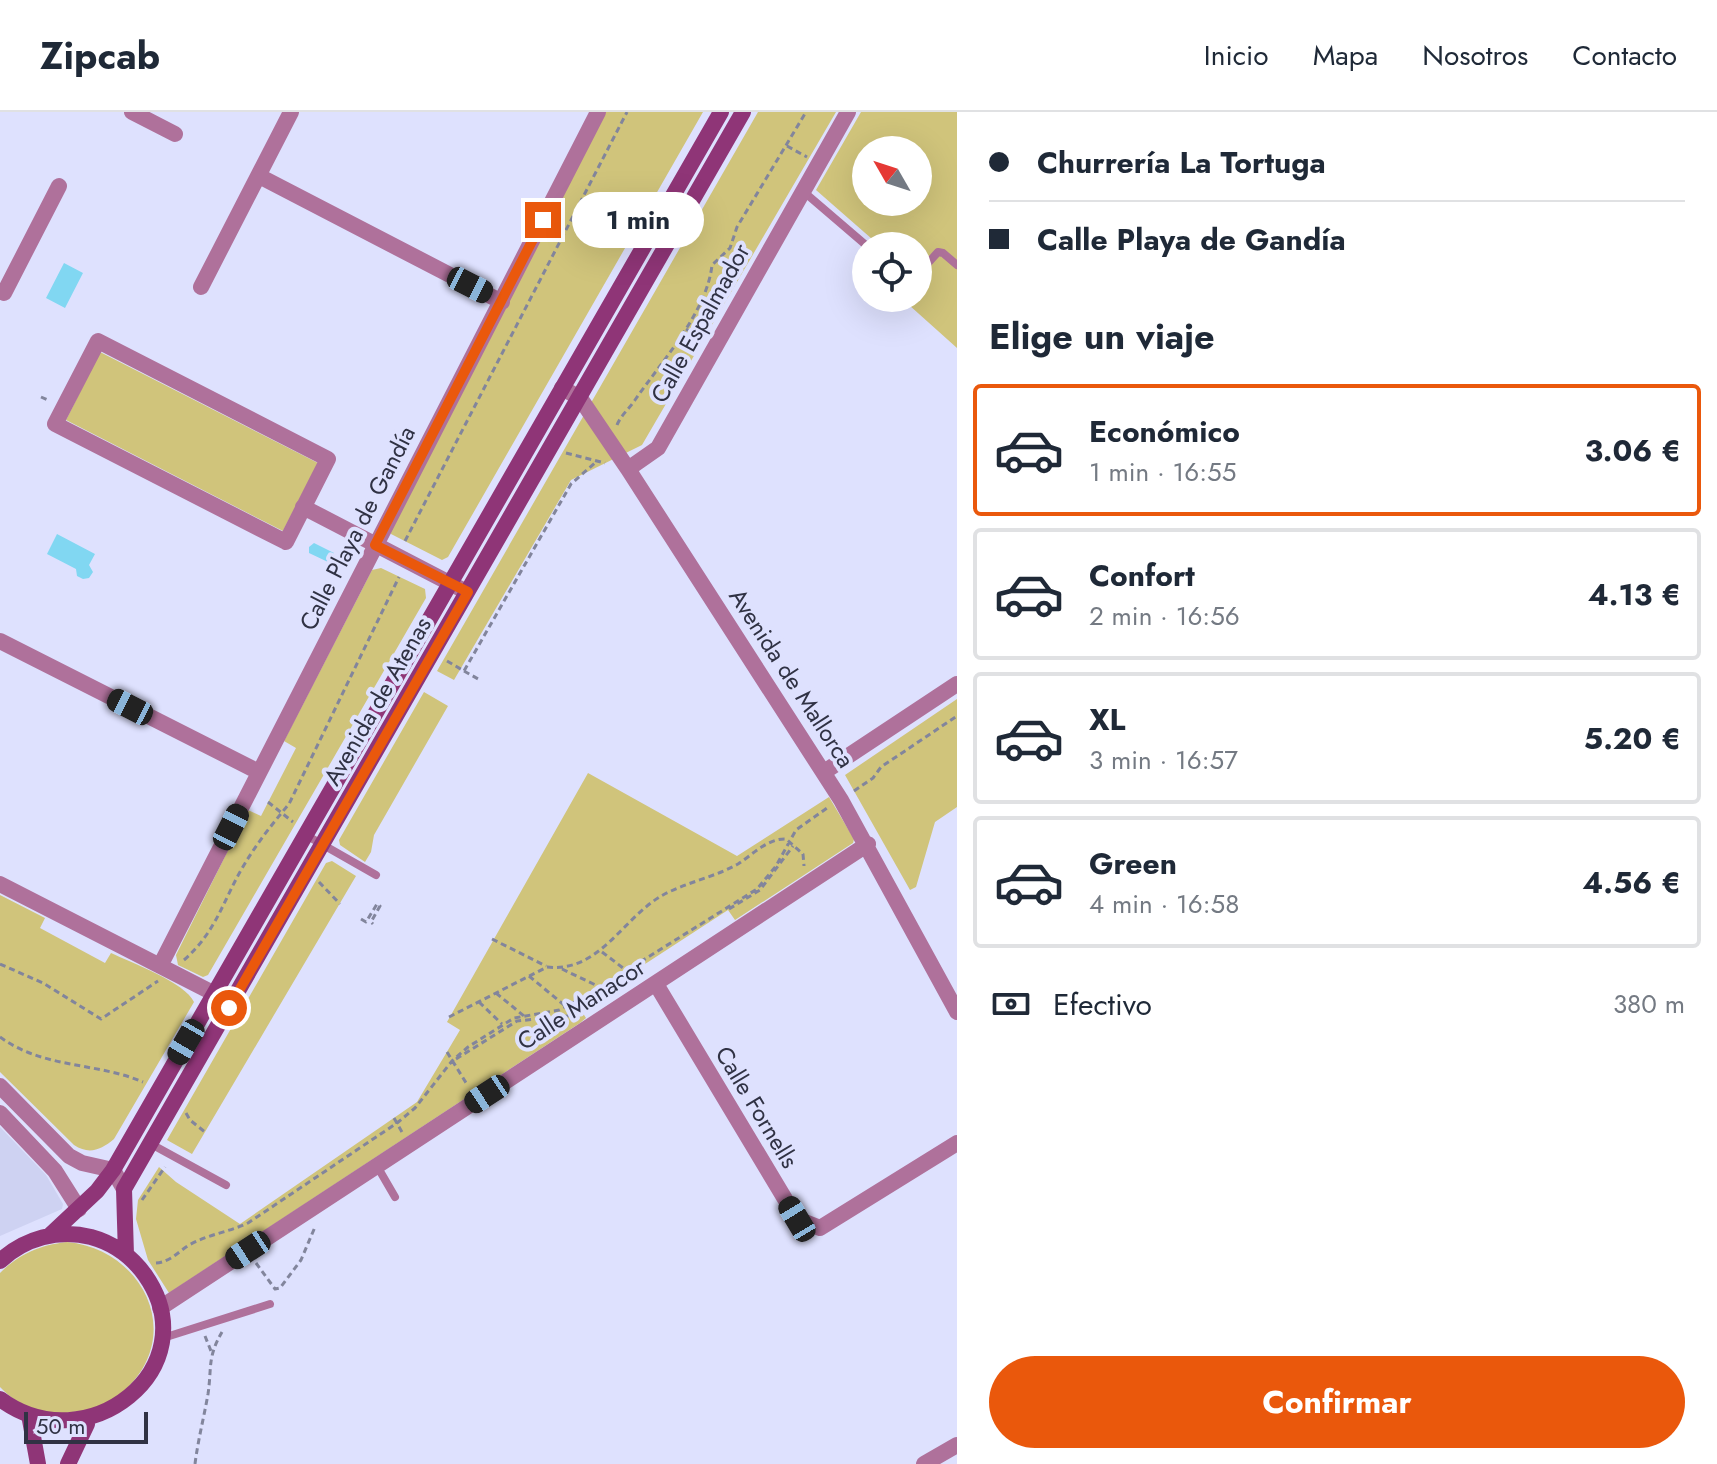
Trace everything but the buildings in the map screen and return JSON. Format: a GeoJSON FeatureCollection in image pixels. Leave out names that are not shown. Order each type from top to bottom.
{"type":"FeatureCollection","features":[{"type":"Feature","properties":{"kind":"main road","name":"Avenida de Atenas"},"geometry":{"type":"LineString","coordinates":[[50,1235],[79,1209],[113,1170],[213,993],[300,829],[450,583],[721,112]]}},
{"type":"Feature","properties":{"kind":"main road","name":"Avenida de Atenas"},"geometry":{"type":"LineString","coordinates":[[124,1189],[743,112]]}},
{"type":"Feature","properties":{"kind":"main road"},"geometry":{"type":"LineString","coordinates":[[124,1189],[126,1255]]}},
{"type":"Feature","properties":{"kind":"main road"},"geometry":{"type":"LineString","coordinates":[[0,1261],[28,1242],[50,1235],[98,1239],[126,1255],[144,1273],[160,1308],[162,1339],[154,1368],[138,1393],[106,1418],[87,1424],[58,1426],[30,1420],[0,1399]]}},
{"type":"Feature","properties":{"kind":"main road"},"geometry":{"type":"LineString","coordinates":[[30,1420],[38,1464]]}},
{"type":"Feature","properties":{"kind":"main road"},"geometry":{"type":"LineString","coordinates":[[68,1464],[87,1424]]}},
{"type":"Feature","properties":{"kind":"street"},"geometry":{"type":"LineString","coordinates":[[132,112],[175,134]]}},
{"type":"Feature","properties":{"kind":"street"},"geometry":{"type":"LineString","coordinates":[[201,287],[291,112]]}},
{"type":"Feature","properties":{"kind":"street","name":"Calle Playa de Gandía"},"geometry":{"type":"LineString","coordinates":[[162,972],[259,772],[598,112]]}},
{"type":"Feature","properties":{"kind":"street","name":"Calle Espalmador"},"geometry":{"type":"LineString","coordinates":[[628,469],[658,448],[848,112]]}},
{"type":"Feature","properties":{"kind":"street"},"geometry":{"type":"LineString","coordinates":[[259,176],[502,302]]}},
{"type":"Feature","properties":{"kind":"street"},"geometry":{"type":"LineString","coordinates":[[1,295],[59,186]]}},
{"type":"Feature","properties":{"kind":"street"},"geometry":{"type":"LineString","coordinates":[[98,341],[328,459],[303,507],[286,542],[55,424],[98,341]]}},
{"type":"Feature","properties":{"kind":"street","name":"Avenida de Mallorca"},"geometry":{"type":"LineString","coordinates":[[562,388],[580,398],[824,772],[868,844],[957,1012]]}},
{"type":"Feature","properties":{"kind":"street"},"geometry":{"type":"LineString","coordinates":[[303,507],[468,592]]}},
{"type":"Feature","properties":{"kind":"street"},"geometry":{"type":"LineString","coordinates":[[0,641],[259,772]]}},
{"type":"Feature","properties":{"kind":"street"},"geometry":{"type":"LineString","coordinates":[[824,772],[957,684]]}},
{"type":"Feature","properties":{"kind":"street","name":"Calle Manacor"},"geometry":{"type":"LineString","coordinates":[[160,1308],[868,844]]}},
{"type":"Feature","properties":{"kind":"street"},"geometry":{"type":"LineString","coordinates":[[0,884],[162,972],[213,993]]}},
{"type":"Feature","properties":{"kind":"street","name":"Calle Fornells"},"geometry":{"type":"LineString","coordinates":[[656,984],[797,1219],[820,1228],[957,1143]]}},
{"type":"Feature","properties":{"kind":"street"},"geometry":{"type":"LineString","coordinates":[[0,1086],[69,1156],[82,1163],[113,1170],[124,1189]]}},
{"type":"Feature","properties":{"kind":"street"},"geometry":{"type":"LineString","coordinates":[[0,1113],[55,1171],[79,1209]]}},
{"type":"Feature","properties":{"kind":"street"},"geometry":{"type":"LineString","coordinates":[[924,1464],[957,1445]]}},
{"type":"Feature","properties":{"kind":"lane"},"geometry":{"type":"LineString","coordinates":[[802,190],[852,233]]}},
{"type":"Feature","properties":{"kind":"lane"},"geometry":{"type":"LineString","coordinates":[[932,259],[938,252],[943,253],[957,265]]}},
{"type":"Feature","properties":{"kind":"lane"},"geometry":{"type":"LineString","coordinates":[[300,829],[376,875]]}},
{"type":"Feature","properties":{"kind":"lane"},"geometry":{"type":"LineString","coordinates":[[151,1144],[226,1185]]}},
{"type":"Feature","properties":{"kind":"lane"},"geometry":{"type":"LineString","coordinates":[[377,1166],[395,1197]]}},
{"type":"Feature","properties":{"kind":"lane"},"geometry":{"type":"LineString","coordinates":[[162,1339],[270,1304]]}},
{"type":"Feature","properties":{"kind":"path"},"geometry":{"type":"LineString","coordinates":[[405,541],[627,112]]}},
{"type":"Feature","properties":{"kind":"path"},"geometry":{"type":"LineString","coordinates":[[614,432],[620,417],[686,329],[710,284],[712,265],[730,248],[737,227],[806,112]]}},
{"type":"Feature","properties":{"kind":"path"},"geometry":{"type":"LineString","coordinates":[[787,146],[810,159]]}},
{"type":"Feature","properties":{"kind":"path"},"geometry":{"type":"LineString","coordinates":[[686,329],[705,341]]}},
{"type":"Feature","properties":{"kind":"path"},"geometry":{"type":"LineString","coordinates":[[562,452],[608,464]]}},
{"type":"Feature","properties":{"kind":"path"},"geometry":{"type":"LineString","coordinates":[[464,671],[571,484],[596,462]]}},
{"type":"Feature","properties":{"kind":"path"},"geometry":{"type":"LineString","coordinates":[[178,965],[199,947],[218,919],[242,867],[289,804],[399,577]]}},
{"type":"Feature","properties":{"kind":"path"},"geometry":{"type":"LineString","coordinates":[[443,659],[480,680]]}},
{"type":"Feature","properties":{"kind":"path"},"geometry":{"type":"LineString","coordinates":[[729,909],[760,890],[791,845],[796,830],[957,716]]}},
{"type":"Feature","properties":{"kind":"path"},"geometry":{"type":"LineString","coordinates":[[268,802],[300,829]]}},
{"type":"Feature","properties":{"kind":"path"},"geometry":{"type":"LineString","coordinates":[[562,969],[602,952],[634,916],[661,895],[735,866],[775,840],[786,839],[803,854],[804,875]]}},
{"type":"Feature","properties":{"kind":"path"},"geometry":{"type":"LineString","coordinates":[[150,1258],[156,1263],[165,1262],[191,1244],[219,1231],[232,1231],[248,1223],[397,1123],[415,1108],[452,1061],[468,1047],[523,1016],[559,1010],[757,889],[791,845]]}},
{"type":"Feature","properties":{"kind":"path"},"geometry":{"type":"LineString","coordinates":[[316,880],[340,904]]}},
{"type":"Feature","properties":{"kind":"path"},"geometry":{"type":"LineString","coordinates":[[361,919],[366,922],[377,904],[380,906],[371,922],[373,924]]}},
{"type":"Feature","properties":{"kind":"path"},"geometry":{"type":"LineString","coordinates":[[492,939],[547,967],[562,969],[606,990]]}},
{"type":"Feature","properties":{"kind":"path"},"geometry":{"type":"LineString","coordinates":[[602,952],[631,974]]}},
{"type":"Feature","properties":{"kind":"path"},"geometry":{"type":"LineString","coordinates":[[0,964],[43,983],[101,1019],[162,972]]}},
{"type":"Feature","properties":{"kind":"path"},"geometry":{"type":"LineString","coordinates":[[449,1017],[547,967]]}},
{"type":"Feature","properties":{"kind":"path"},"geometry":{"type":"LineString","coordinates":[[529,976],[576,1015]]}},
{"type":"Feature","properties":{"kind":"path"},"geometry":{"type":"LineString","coordinates":[[496,993],[528,1020]]}},
{"type":"Feature","properties":{"kind":"path"},"geometry":{"type":"LineString","coordinates":[[479,1002],[505,1026]]}},
{"type":"Feature","properties":{"kind":"path"},"geometry":{"type":"LineString","coordinates":[[452,1061],[517,1021],[583,1014]]}},
{"type":"Feature","properties":{"kind":"path"},"geometry":{"type":"LineString","coordinates":[[0,1037],[25,1052],[53,1062],[102,1069],[147,1084]]}},
{"type":"Feature","properties":{"kind":"path"},"geometry":{"type":"LineString","coordinates":[[474,1048],[478,1053]]}},
{"type":"Feature","properties":{"kind":"path"},"geometry":{"type":"LineString","coordinates":[[447,1052],[473,1094]]}},
{"type":"Feature","properties":{"kind":"path"},"geometry":{"type":"LineString","coordinates":[[184,1109],[190,1120],[205,1132]]}},
{"type":"Feature","properties":{"kind":"path"},"geometry":{"type":"LineString","coordinates":[[394,1118],[406,1137]]}},
{"type":"Feature","properties":{"kind":"path"},"geometry":{"type":"LineString","coordinates":[[142,1200],[166,1166]]}},
{"type":"Feature","properties":{"kind":"path"},"geometry":{"type":"LineString","coordinates":[[254,1260],[271,1287],[280,1288],[301,1260],[320,1216],[315,1207]]}},
{"type":"Feature","properties":{"kind":"path"},"geometry":{"type":"LineString","coordinates":[[195,1464],[200,1421],[208,1394],[211,1351],[224,1329]]}},
{"type":"Feature","properties":{"kind":"path"},"geometry":{"type":"LineString","coordinates":[[204,1335],[211,1351]]}},
{"type":"Feature","properties":{"kind":"shaded area"},"geometry":{"type":"Polygon","coordinates":[[[606,112],[703,112],[448,557],[442,560],[390,531],[606,112]]]}},
{"type":"Feature","properties":{"kind":"shaded area"},"geometry":{"type":"Polygon","coordinates":[[[758,112],[836,112],[642,445],[571,480],[454,680],[437,671],[758,112]]]}},
{"type":"Feature","properties":{"kind":"shaded area"},"geometry":{"type":"Polygon","coordinates":[[[861,112],[957,112],[957,348],[917,312],[932,312],[932,232],[864,232],[816,190],[861,112]]]}},
{"type":"Feature","properties":{"kind":"shaded area"},"geometry":{"type":"Polygon","coordinates":[[[100,352],[318,463],[283,531],[66,420],[100,352]]]}},
{"type":"Feature","properties":{"kind":"shaded area"},"geometry":{"type":"Polygon","coordinates":[[[381,568],[425,589],[426,598],[208,975],[203,977],[178,965],[176,955],[248,810],[261,816],[296,748],[284,741],[372,570],[381,568]]]}},
{"type":"Feature","properties":{"kind":"shaded area"},"geometry":{"type":"Polygon","coordinates":[[[424,692],[448,706],[374,835],[371,852],[365,862],[340,845],[339,840],[424,692]]]}},
{"type":"Feature","properties":{"kind":"shaded area"},"geometry":{"type":"Polygon","coordinates":[[[957,699],[957,807],[935,822],[916,887],[910,890],[845,775],[957,699]]]}},
{"type":"Feature","properties":{"kind":"shaded area"},"geometry":{"type":"Polygon","coordinates":[[[588,773],[737,856],[829,797],[854,839],[853,843],[735,920],[728,910],[579,1007],[586,1018],[580,1023],[169,1293],[148,1260],[136,1219],[138,1200],[159,1167],[176,1182],[240,1224],[417,1102],[460,1030],[447,1022],[588,773]]]}},
{"type":"Feature","properties":{"kind":"shaded area"},"geometry":{"type":"Polygon","coordinates":[[[332,861],[356,876],[192,1154],[167,1140],[326,863],[332,861]]]}},
{"type":"Feature","properties":{"kind":"shaded area"},"geometry":{"type":"Polygon","coordinates":[[[0,895],[45,918],[40,928],[105,963],[111,953],[157,974],[180,988],[194,1002],[114,1139],[100,1148],[85,1150],[74,1145],[0,1072],[0,895]]]}},
{"type":"Feature","properties":{"kind":"shaded area"},"geometry":{"type":"Polygon","coordinates":[[[0,1127],[46,1175],[63,1204],[62,1209],[0,1236],[0,1127]]]}},
{"type":"Feature","properties":{"kind":"shaded area"},"geometry":{"type":"Polygon","coordinates":[[[67,1242],[93,1248],[116,1260],[134,1277],[147,1297],[153,1320],[152,1343],[143,1367],[111,1404],[95,1410],[50,1415],[34,1411],[0,1387],[0,1273],[30,1252],[67,1242]]]}},
{"type":"Feature","properties":{"kind":"water"},"geometry":{"type":"Polygon","coordinates":[[[64,263],[83,273],[65,308],[46,298],[64,263]]]}},
{"type":"Feature","properties":{"kind":"water"},"geometry":{"type":"Polygon","coordinates":[[[57,534],[95,554],[89,565],[93,572],[89,578],[77,576],[76,569],[47,554],[57,534]]]}},
{"type":"Feature","properties":{"kind":"water"},"geometry":{"type":"Polygon","coordinates":[[[314,543],[334,553],[328,562],[309,553],[309,547],[314,543]]]}},
{"type":"Feature","properties":{"kind":"route"},"geometry":{"type":"LineString","coordinates":[[229,1008],[468,592],[375,545],[543,220]]}}]}
